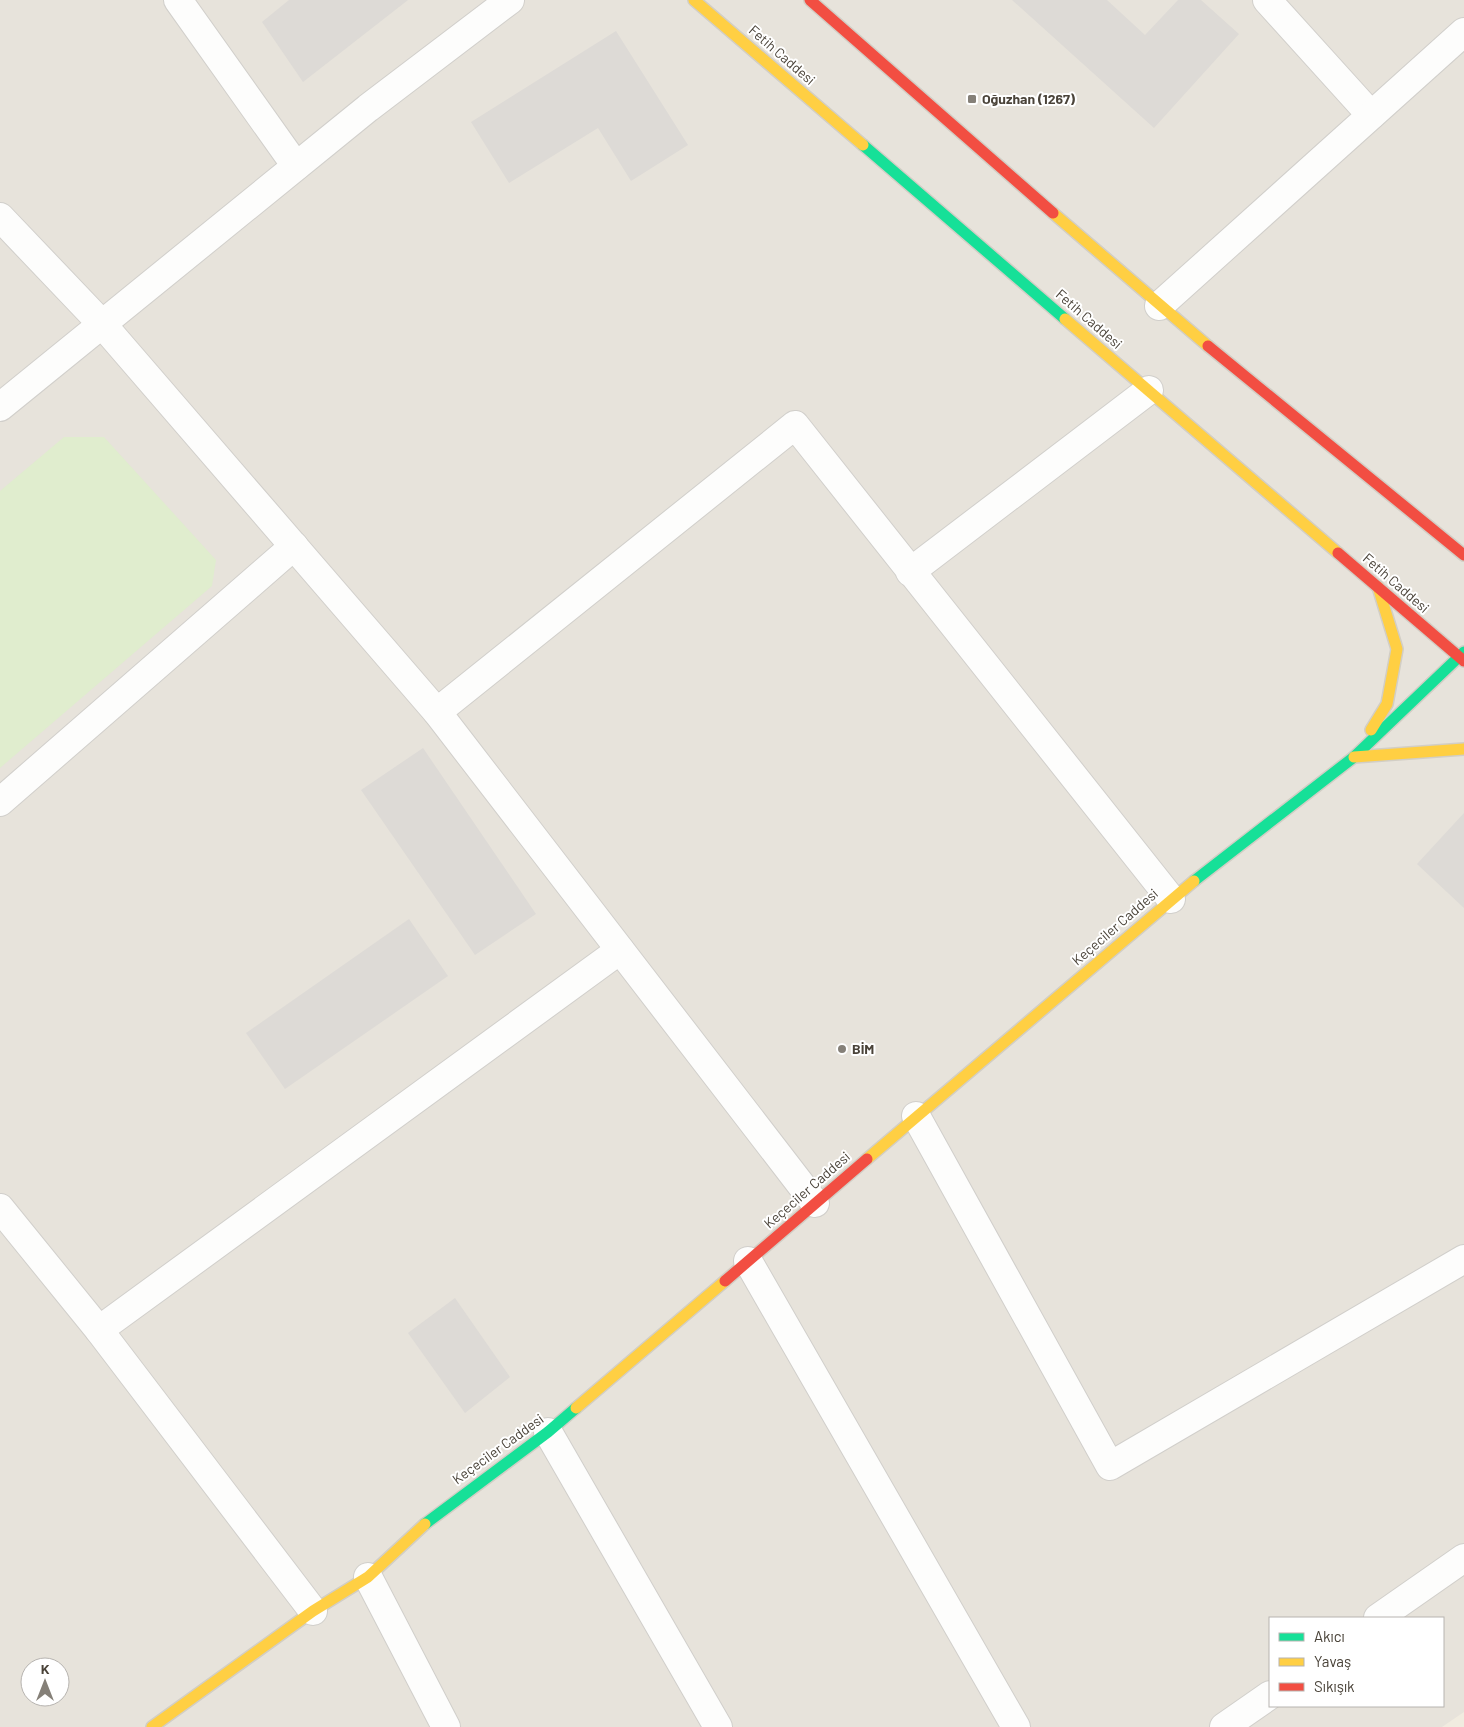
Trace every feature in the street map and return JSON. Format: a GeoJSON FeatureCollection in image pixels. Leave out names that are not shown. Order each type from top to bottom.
{"type":"FeatureCollection","features":[{"type":"Feature","properties":{"kind":"street"},"geometry":{"type":"LineString","coordinates":[[178,0],[296,166]]}},
{"type":"Feature","properties":{"kind":"street"},"geometry":{"type":"LineString","coordinates":[[0,407],[296,166],[510,0]]}},
{"type":"Feature","properties":{"kind":"street","name":"Fetih Caddesi"},"geometry":{"type":"LineString","coordinates":[[694,0],[1462,657]]}},
{"type":"Feature","properties":{"kind":"street"},"geometry":{"type":"LineString","coordinates":[[810,0],[1159,306],[1464,555]]}},
{"type":"Feature","properties":{"kind":"street"},"geometry":{"type":"LineString","coordinates":[[1267,0],[1372,115]]}},
{"type":"Feature","properties":{"kind":"street"},"geometry":{"type":"LineString","coordinates":[[1159,306],[1464,32]]}},
{"type":"Feature","properties":{"kind":"street"},"geometry":{"type":"LineString","coordinates":[[0,217],[102,324],[438,712],[815,1203]]}},
{"type":"Feature","properties":{"kind":"street"},"geometry":{"type":"LineString","coordinates":[[910,572],[1149,390]]}},
{"type":"Feature","properties":{"kind":"street"},"geometry":{"type":"LineString","coordinates":[[438,712],[795,425],[1171,899]]}},
{"type":"Feature","properties":{"kind":"street"},"geometry":{"type":"LineString","coordinates":[[0,802],[294,546]]}},
{"type":"Feature","properties":{"kind":"street"},"geometry":{"type":"LineString","coordinates":[[1354,757],[1386,704],[1397,649],[1378,587]]}},
{"type":"Feature","properties":{"kind":"street","name":"Keçeciler Caddesi"},"geometry":{"type":"LineString","coordinates":[[152,1727],[313,1611],[368,1577],[435,1514],[548,1432],[1171,899],[1354,757],[1462,657]]}},
{"type":"Feature","properties":{"kind":"street"},"geometry":{"type":"LineString","coordinates":[[1354,757],[1464,749]]}},
{"type":"Feature","properties":{"kind":"street"},"geometry":{"type":"LineString","coordinates":[[98,1330],[620,950]]}},
{"type":"Feature","properties":{"kind":"street"},"geometry":{"type":"LineString","coordinates":[[916,1116],[1110,1466],[1464,1259]]}},
{"type":"Feature","properties":{"kind":"street"},"geometry":{"type":"LineString","coordinates":[[0,1208],[98,1330],[313,1611]]}},
{"type":"Feature","properties":{"kind":"street"},"geometry":{"type":"LineString","coordinates":[[748,1261],[1016,1727]]}},
{"type":"Feature","properties":{"kind":"street"},"geometry":{"type":"LineString","coordinates":[[548,1432],[718,1727]]}},
{"type":"Feature","properties":{"kind":"street"},"geometry":{"type":"LineString","coordinates":[[1379,1617],[1464,1558]]}},
{"type":"Feature","properties":{"kind":"street"},"geometry":{"type":"LineString","coordinates":[[368,1577],[446,1727]]}},
{"type":"Feature","properties":{"kind":"street"},"geometry":{"type":"LineString","coordinates":[[1224,1727],[1269,1695]]}},
{"type":"Feature","properties":{"kind":"shaded area"},"geometry":{"type":"Polygon","coordinates":[[[0,0],[1464,0],[1464,1727],[0,1727],[0,0]]]}},
{"type":"Feature","properties":{"kind":"shaded area"},"geometry":{"type":"Polygon","coordinates":[[[1464,1712],[1464,1727],[1442,1727],[1464,1712]]]}},
{"type":"Feature","properties":{"kind":"green space"},"geometry":{"type":"Polygon","coordinates":[[[64,437],[104,437],[216,560],[212,586],[0,768],[0,491],[64,437]]]}},
{"type":"Feature","properties":{"kind":"building"},"geometry":{"type":"Polygon","coordinates":[[[289,0],[408,0],[303,82],[262,22],[289,0]]]}},
{"type":"Feature","properties":{"kind":"building"},"geometry":{"type":"Polygon","coordinates":[[[1012,0],[1107,0],[1145,35],[1178,0],[1201,0],[1239,34],[1154,128],[1012,0]]]}},
{"type":"Feature","properties":{"kind":"building"},"geometry":{"type":"Polygon","coordinates":[[[616,31],[688,145],[631,181],[598,128],[509,183],[471,122],[616,31]]]}},
{"type":"Feature","properties":{"kind":"building"},"geometry":{"type":"Polygon","coordinates":[[[423,748],[536,914],[475,955],[361,790],[423,748]]]}},
{"type":"Feature","properties":{"kind":"building"},"geometry":{"type":"Polygon","coordinates":[[[1464,813],[1464,908],[1417,864],[1464,813]]]}},
{"type":"Feature","properties":{"kind":"building"},"geometry":{"type":"Polygon","coordinates":[[[409,919],[448,976],[285,1089],[246,1033],[409,919]]]}},
{"type":"Feature","properties":{"kind":"building"},"geometry":{"type":"Polygon","coordinates":[[[455,1298],[510,1377],[465,1413],[408,1333],[455,1298]]]}},
{"type":"Feature","properties":{"kind":"traffic: fast"},"geometry":{"type":"LineString","coordinates":[[863,145],[1065,319]]}},
{"type":"Feature","properties":{"kind":"traffic: fast"},"geometry":{"type":"LineString","coordinates":[[1194,881],[1354,757],[1464,652]]}},
{"type":"Feature","properties":{"kind":"traffic: fast"},"geometry":{"type":"LineString","coordinates":[[425,1524],[548,1432],[576,1408]]}},
{"type":"Feature","properties":{"kind":"traffic: slow"},"geometry":{"type":"LineString","coordinates":[[694,0],[863,145]]}},
{"type":"Feature","properties":{"kind":"traffic: slow"},"geometry":{"type":"LineString","coordinates":[[1053,213],[1208,346]]}},
{"type":"Feature","properties":{"kind":"traffic: slow"},"geometry":{"type":"LineString","coordinates":[[1065,319],[1338,553]]}},
{"type":"Feature","properties":{"kind":"traffic: slow"},"geometry":{"type":"LineString","coordinates":[[1371,730],[1387,704],[1397,649],[1378,587]]}},
{"type":"Feature","properties":{"kind":"traffic: slow"},"geometry":{"type":"LineString","coordinates":[[1354,757],[1464,749]]}},
{"type":"Feature","properties":{"kind":"traffic: slow"},"geometry":{"type":"LineString","coordinates":[[867,1159],[1194,881]]}},
{"type":"Feature","properties":{"kind":"traffic: slow"},"geometry":{"type":"LineString","coordinates":[[576,1408],[725,1281]]}},
{"type":"Feature","properties":{"kind":"traffic: slow"},"geometry":{"type":"LineString","coordinates":[[152,1727],[313,1611],[368,1577],[425,1524]]}},
{"type":"Feature","properties":{"kind":"traffic: jam"},"geometry":{"type":"LineString","coordinates":[[810,0],[1053,213]]}},
{"type":"Feature","properties":{"kind":"traffic: jam"},"geometry":{"type":"LineString","coordinates":[[1208,346],[1464,555]]}},
{"type":"Feature","properties":{"kind":"traffic: jam"},"geometry":{"type":"LineString","coordinates":[[1338,553],[1464,661]]}},
{"type":"Feature","properties":{"kind":"traffic: jam"},"geometry":{"type":"LineString","coordinates":[[725,1281],[867,1159]]}},
{"type":"Feature","properties":{"kind":"place","name":"Oğuzhan (1267)"},"geometry":{"type":"Point","coordinates":[972,99]}},
{"type":"Feature","properties":{"kind":"place","name":"BİM"},"geometry":{"type":"Point","coordinates":[842,1049]}}]}
